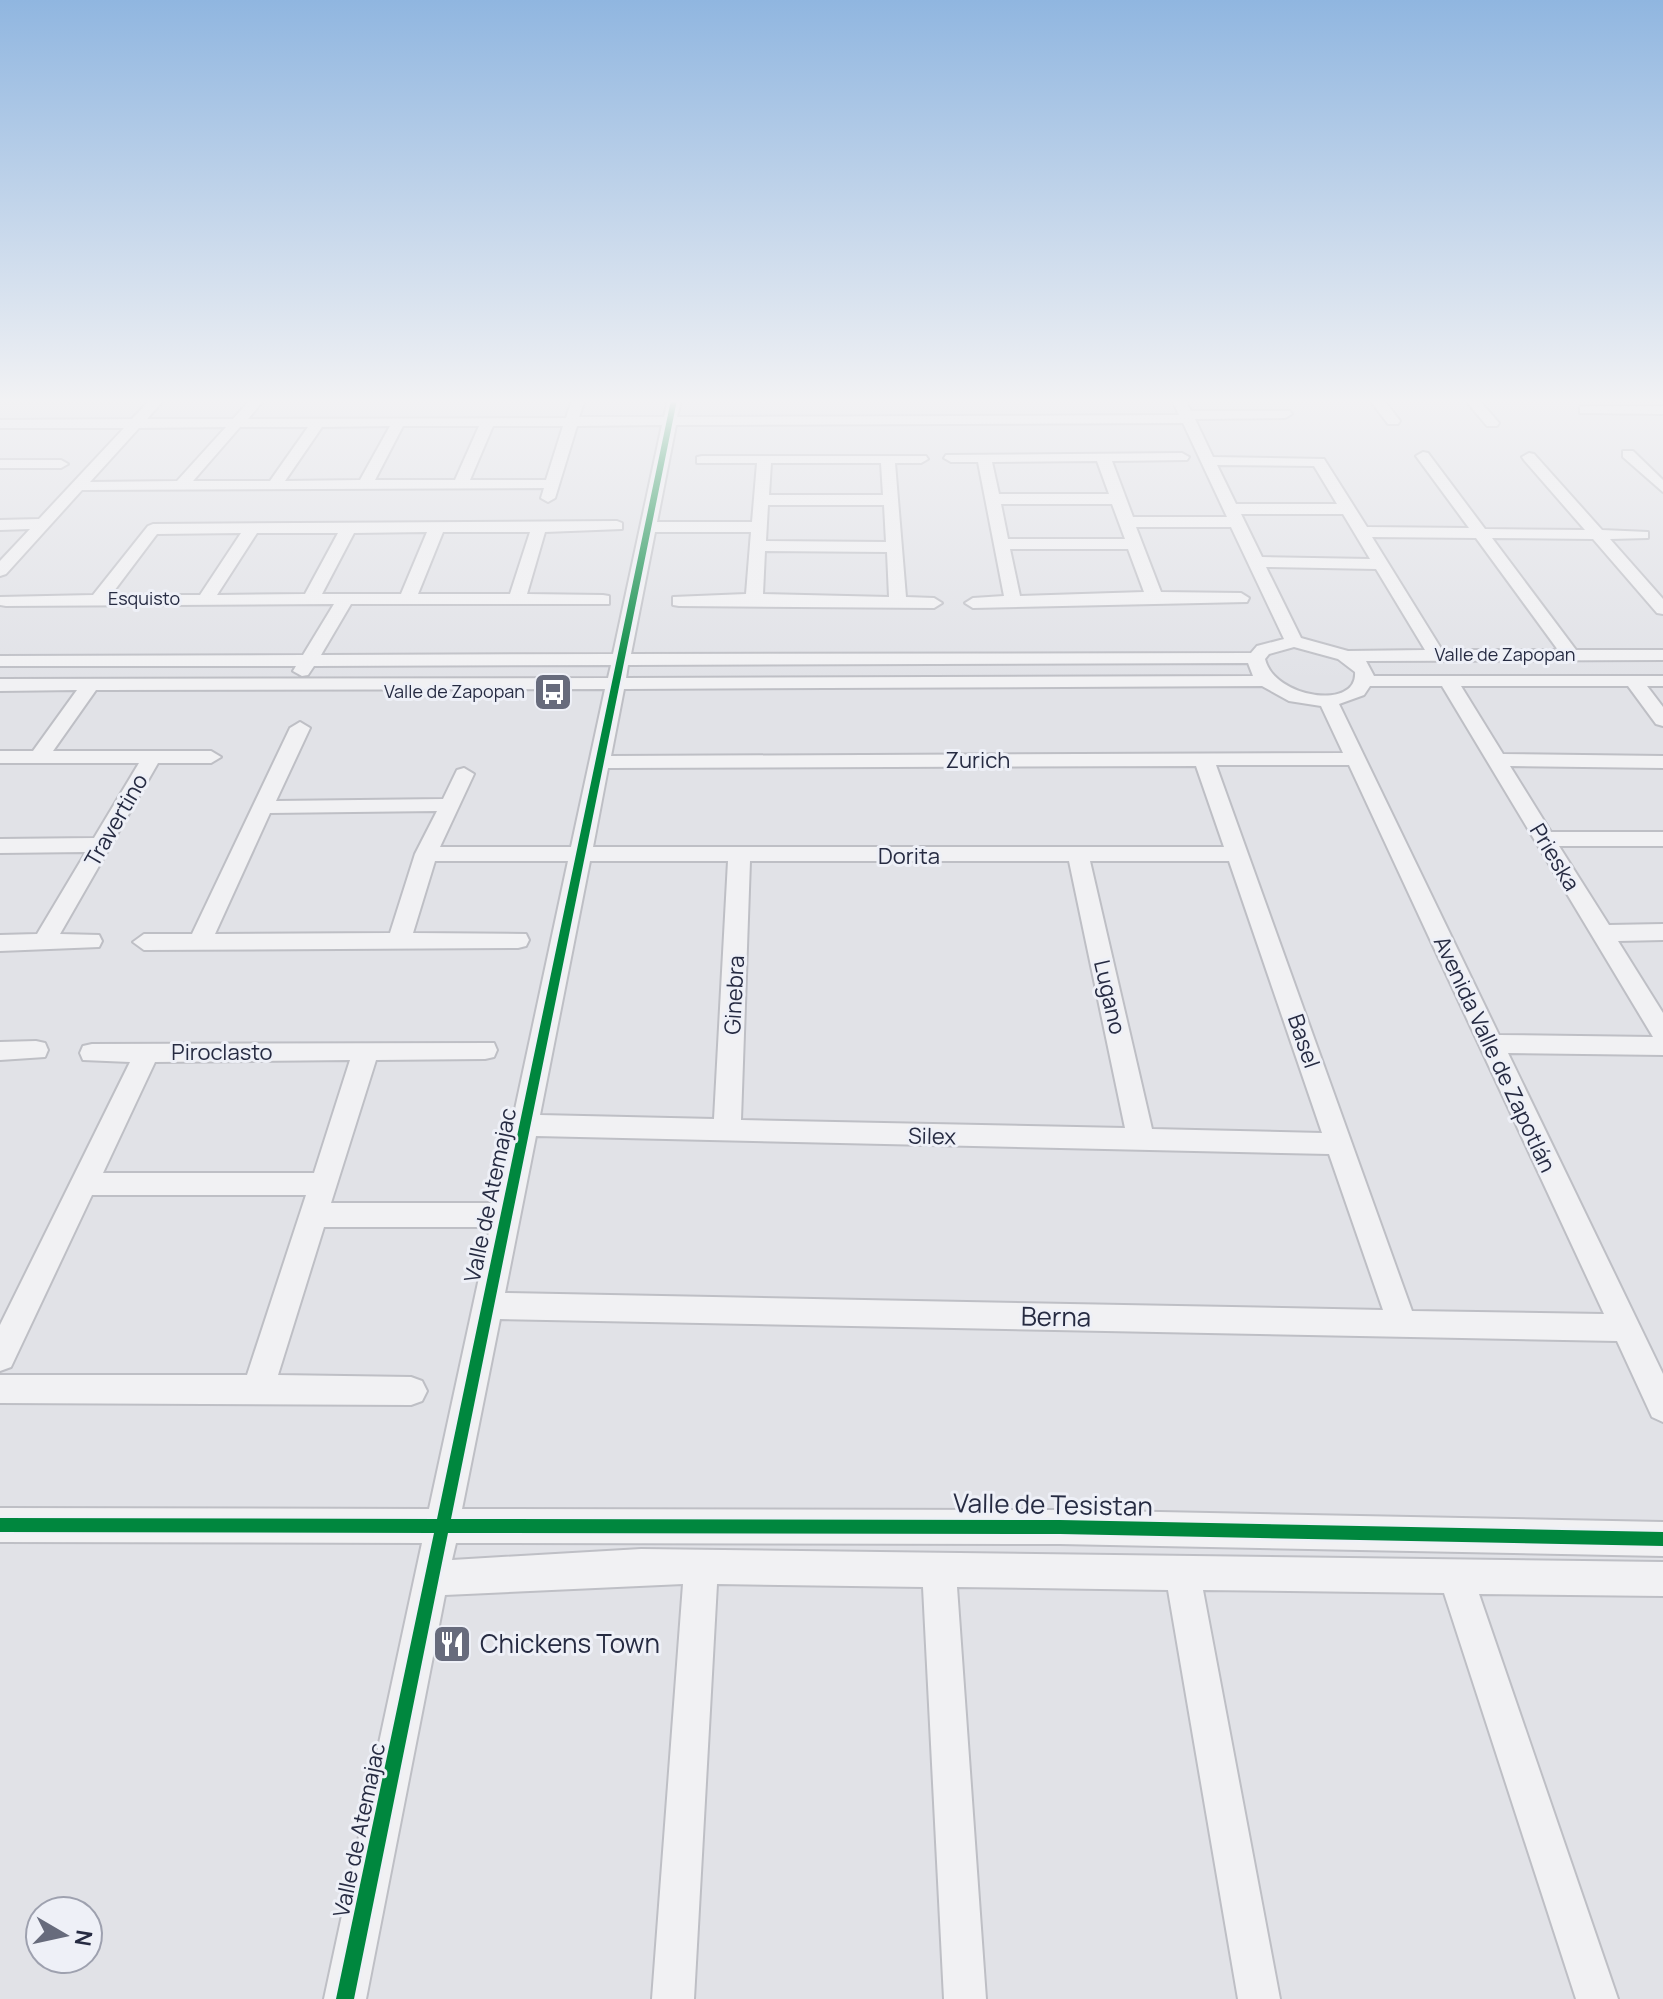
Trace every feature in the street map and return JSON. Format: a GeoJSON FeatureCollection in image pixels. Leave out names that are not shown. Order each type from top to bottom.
{"type":"FeatureCollection","features":[{"type":"Feature","properties":{"kind":"street"},"geometry":{"type":"LineString","coordinates":[[0,571],[71,493]]}},
{"type":"Feature","properties":{"kind":"street"},"geometry":{"type":"LineString","coordinates":[[547,500],[550,493]]}},
{"type":"Feature","properties":{"kind":"street","name":"Valle de Atemajac"},"geometry":{"type":"LineString","coordinates":[[345,1999],[656,493]]}},
{"type":"Feature","properties":{"kind":"street"},"geometry":{"type":"LineString","coordinates":[[754,599],[761,493]]}},
{"type":"Feature","properties":{"kind":"street"},"geometry":{"type":"LineString","coordinates":[[891,493],[898,602]]}},
{"type":"Feature","properties":{"kind":"street"},"geometry":{"type":"LineString","coordinates":[[992,493],[1013,601]]}},
{"type":"Feature","properties":{"kind":"street"},"geometry":{"type":"LineString","coordinates":[[1117,493],[1154,597]]}},
{"type":"Feature","properties":{"kind":"street"},"geometry":{"type":"LineString","coordinates":[[1224,493],[1294,642]]}},
{"type":"Feature","properties":{"kind":"street"},"geometry":{"type":"LineString","coordinates":[[1340,493],[1437,656]]}},
{"type":"Feature","properties":{"kind":"street"},"geometry":{"type":"LineString","coordinates":[[1450,493],[1571,655]]}},
{"type":"Feature","properties":{"kind":"street"},"geometry":{"type":"LineString","coordinates":[[1561,493],[1663,609]]}},
{"type":"Feature","properties":{"kind":"street"},"geometry":{"type":"LineString","coordinates":[[993,499],[1119,499]]}},
{"type":"Feature","properties":{"kind":"street"},"geometry":{"type":"LineString","coordinates":[[761,500],[891,500]]}},
{"type":"Feature","properties":{"kind":"street"},"geometry":{"type":"LineString","coordinates":[[1127,522],[1350,509]]}},
{"type":"Feature","properties":{"kind":"street","name":"Esquisto"},"geometry":{"type":"LineString","coordinates":[[98,600],[166,513]]}},
{"type":"Feature","properties":{"kind":"street"},"geometry":{"type":"LineString","coordinates":[[650,523],[761,523]]}},
{"type":"Feature","properties":{"kind":"street"},"geometry":{"type":"LineString","coordinates":[[0,525],[44,524]]}},
{"type":"Feature","properties":{"kind":"street"},"geometry":{"type":"LineString","coordinates":[[153,529],[617,526]]}},
{"type":"Feature","properties":{"kind":"street"},"geometry":{"type":"LineString","coordinates":[[517,599],[539,527]]}},
{"type":"Feature","properties":{"kind":"street"},"geometry":{"type":"LineString","coordinates":[[408,598],[437,528]]}},
{"type":"Feature","properties":{"kind":"street"},"geometry":{"type":"LineString","coordinates":[[206,599],[252,529]]}},
{"type":"Feature","properties":{"kind":"street"},"geometry":{"type":"LineString","coordinates":[[312,598],[348,529]]}},
{"type":"Feature","properties":{"kind":"street"},"geometry":{"type":"LineString","coordinates":[[1363,532],[1642,535]]}},
{"type":"Feature","properties":{"kind":"street"},"geometry":{"type":"LineString","coordinates":[[1002,544],[1134,544]]}},
{"type":"Feature","properties":{"kind":"street"},"geometry":{"type":"LineString","coordinates":[[758,546],[895,547]]}},
{"type":"Feature","properties":{"kind":"street"},"geometry":{"type":"LineString","coordinates":[[1257,562],[1383,564]]}},
{"type":"Feature","properties":{"kind":"street"},"geometry":{"type":"LineString","coordinates":[[973,603],[1154,597],[1241,598]]}},
{"type":"Feature","properties":{"kind":"street"},"geometry":{"type":"LineString","coordinates":[[295,683],[308,659],[318,649],[341,598]]}},
{"type":"Feature","properties":{"kind":"street"},"geometry":{"type":"LineString","coordinates":[[679,601],[754,599],[934,603]]}},
{"type":"Feature","properties":{"kind":"street"},"geometry":{"type":"LineString","coordinates":[[6,601],[98,600]]}},
{"type":"Feature","properties":{"kind":"street","name":"Esquisto"},"geometry":{"type":"LineString","coordinates":[[98,600],[603,600]]}},
{"type":"Feature","properties":{"kind":"street"},"geometry":{"type":"LineString","coordinates":[[1294,642],[1332,648],[1348,656],[1358,664],[1364,681],[1358,690],[1328,700],[1282,692],[1264,681],[1255,669],[1256,658],[1263,650],[1294,642]]}},
{"type":"Feature","properties":{"kind":"street","name":"Valle de Zapopan"},"geometry":{"type":"LineString","coordinates":[[1348,656],[1663,655]]}},
{"type":"Feature","properties":{"kind":"street"},"geometry":{"type":"LineString","coordinates":[[0,685],[295,683],[619,672],[803,659],[1256,658]]}},
{"type":"Feature","properties":{"kind":"street"},"geometry":{"type":"LineString","coordinates":[[0,661],[308,659],[803,683],[1264,681]]}},
{"type":"Feature","properties":{"kind":"street"},"geometry":{"type":"LineString","coordinates":[[803,659],[803,683]]}},
{"type":"Feature","properties":{"kind":"street"},"geometry":{"type":"LineString","coordinates":[[1632,680],[1663,720]]}},
{"type":"Feature","properties":{"kind":"street","name":"Valle de Zapopan"},"geometry":{"type":"LineString","coordinates":[[1364,681],[1663,681]]}},
{"type":"Feature","properties":{"kind":"street","name":"Prieska"},"geometry":{"type":"LineString","coordinates":[[1448,681],[1663,1033]]}},
{"type":"Feature","properties":{"kind":"street"},"geometry":{"type":"LineString","coordinates":[[39,757],[90,685]]}},
{"type":"Feature","properties":{"kind":"street","name":"Avenida Valle de Zapotlán"},"geometry":{"type":"LineString","coordinates":[[1328,700],[1663,1407]]}},
{"type":"Feature","properties":{"kind":"street"},"geometry":{"type":"LineString","coordinates":[[200,941],[266,807],[300,728]]}},
{"type":"Feature","properties":{"kind":"street","name":"Travertino"},"geometry":{"type":"LineString","coordinates":[[0,757],[152,757]]}},
{"type":"Feature","properties":{"kind":"street"},"geometry":{"type":"LineString","coordinates":[[152,757],[211,757]]}},
{"type":"Feature","properties":{"kind":"street","name":"Travertino"},"geometry":{"type":"LineString","coordinates":[[44,942],[152,757]]}},
{"type":"Feature","properties":{"kind":"street","name":"Basel"},"geometry":{"type":"LineString","coordinates":[[1204,759],[1402,1323]]}},
{"type":"Feature","properties":{"kind":"street","name":"Zurich"},"geometry":{"type":"LineString","coordinates":[[601,762],[1355,759]]}},
{"type":"Feature","properties":{"kind":"street"},"geometry":{"type":"LineString","coordinates":[[1496,760],[1663,762]]}},
{"type":"Feature","properties":{"kind":"street"},"geometry":{"type":"LineString","coordinates":[[400,939],[426,854],[464,774]]}},
{"type":"Feature","properties":{"kind":"street"},"geometry":{"type":"LineString","coordinates":[[266,807],[450,805]]}},
{"type":"Feature","properties":{"kind":"street"},"geometry":{"type":"LineString","coordinates":[[1544,839],[1663,839]]}},
{"type":"Feature","properties":{"kind":"street"},"geometry":{"type":"LineString","coordinates":[[0,846],[100,845]]}},
{"type":"Feature","properties":{"kind":"street","name":"Dorita"},"geometry":{"type":"LineString","coordinates":[[426,854],[739,857],[1238,854]]}},
{"type":"Feature","properties":{"kind":"street","name":"Lugano"},"geometry":{"type":"LineString","coordinates":[[1078,855],[1141,1140]]}},
{"type":"Feature","properties":{"kind":"street","name":"Ginebra"},"geometry":{"type":"LineString","coordinates":[[727,1132],[739,857]]}},
{"type":"Feature","properties":{"kind":"street"},"geometry":{"type":"LineString","coordinates":[[1601,933],[1663,932]]}},
{"type":"Feature","properties":{"kind":"street"},"geometry":{"type":"LineString","coordinates":[[144,942],[518,940]]}},
{"type":"Feature","properties":{"kind":"street"},"geometry":{"type":"LineString","coordinates":[[0,943],[91,941]]}},
{"type":"Feature","properties":{"kind":"street"},"geometry":{"type":"LineString","coordinates":[[1490,1044],[1663,1046]]}},
{"type":"Feature","properties":{"kind":"street"},"geometry":{"type":"LineString","coordinates":[[0,1051],[36,1050]]}},
{"type":"Feature","properties":{"kind":"street","name":"Piroclasto"},"geometry":{"type":"LineString","coordinates":[[0,1357],[147,1053],[485,1050]]}},
{"type":"Feature","properties":{"kind":"street"},"geometry":{"type":"LineString","coordinates":[[258,1389],[366,1051]]}},
{"type":"Feature","properties":{"kind":"street"},"geometry":{"type":"LineString","coordinates":[[92,1053],[147,1053]]}},
{"type":"Feature","properties":{"kind":"street","name":"Silex"},"geometry":{"type":"LineString","coordinates":[[525,1125],[1340,1144]]}},
{"type":"Feature","properties":{"kind":"street"},"geometry":{"type":"LineString","coordinates":[[84,1184],[324,1184]]}},
{"type":"Feature","properties":{"kind":"street"},"geometry":{"type":"LineString","coordinates":[[315,1215],[506,1215]]}},
{"type":"Feature","properties":{"kind":"street","name":"Berna"},"geometry":{"type":"LineString","coordinates":[[487,1306],[1624,1328]]}},
{"type":"Feature","properties":{"kind":"street"},"geometry":{"type":"LineString","coordinates":[[0,1389],[411,1391]]}},
{"type":"Feature","properties":{"kind":"street","name":"Valle de Tesistan"},"geometry":{"type":"LineString","coordinates":[[0,1525],[1045,1526],[1663,1539]]}},
{"type":"Feature","properties":{"kind":"street"},"geometry":{"type":"LineString","coordinates":[[431,1579],[641,1566],[1663,1579]]}},
{"type":"Feature","properties":{"kind":"street"},"geometry":{"type":"LineString","coordinates":[[673,1999],[701,1567]]}},
{"type":"Feature","properties":{"kind":"street"},"geometry":{"type":"LineString","coordinates":[[939,1569],[965,1999]]}},
{"type":"Feature","properties":{"kind":"street"},"geometry":{"type":"LineString","coordinates":[[1182,1571],[1259,1999]]}},
{"type":"Feature","properties":{"kind":"street"},"geometry":{"type":"LineString","coordinates":[[1456,1576],[1597,1999]]}},
{"type":"Feature","properties":{"kind":"cycle path"},"geometry":{"type":"LineString","coordinates":[[345,1999],[655,493]]}},
{"type":"Feature","properties":{"kind":"cycle path"},"geometry":{"type":"LineString","coordinates":[[0,1525],[1060,1527],[1663,1539]]}},
{"type":"Feature","properties":{"kind":"place","name":"Valle de Zapopan"},"geometry":{"type":"Point","coordinates":[553,692]}},
{"type":"Feature","properties":{"kind":"place","name":"Chickens Town"},"geometry":{"type":"Point","coordinates":[452,1644]}}]}
